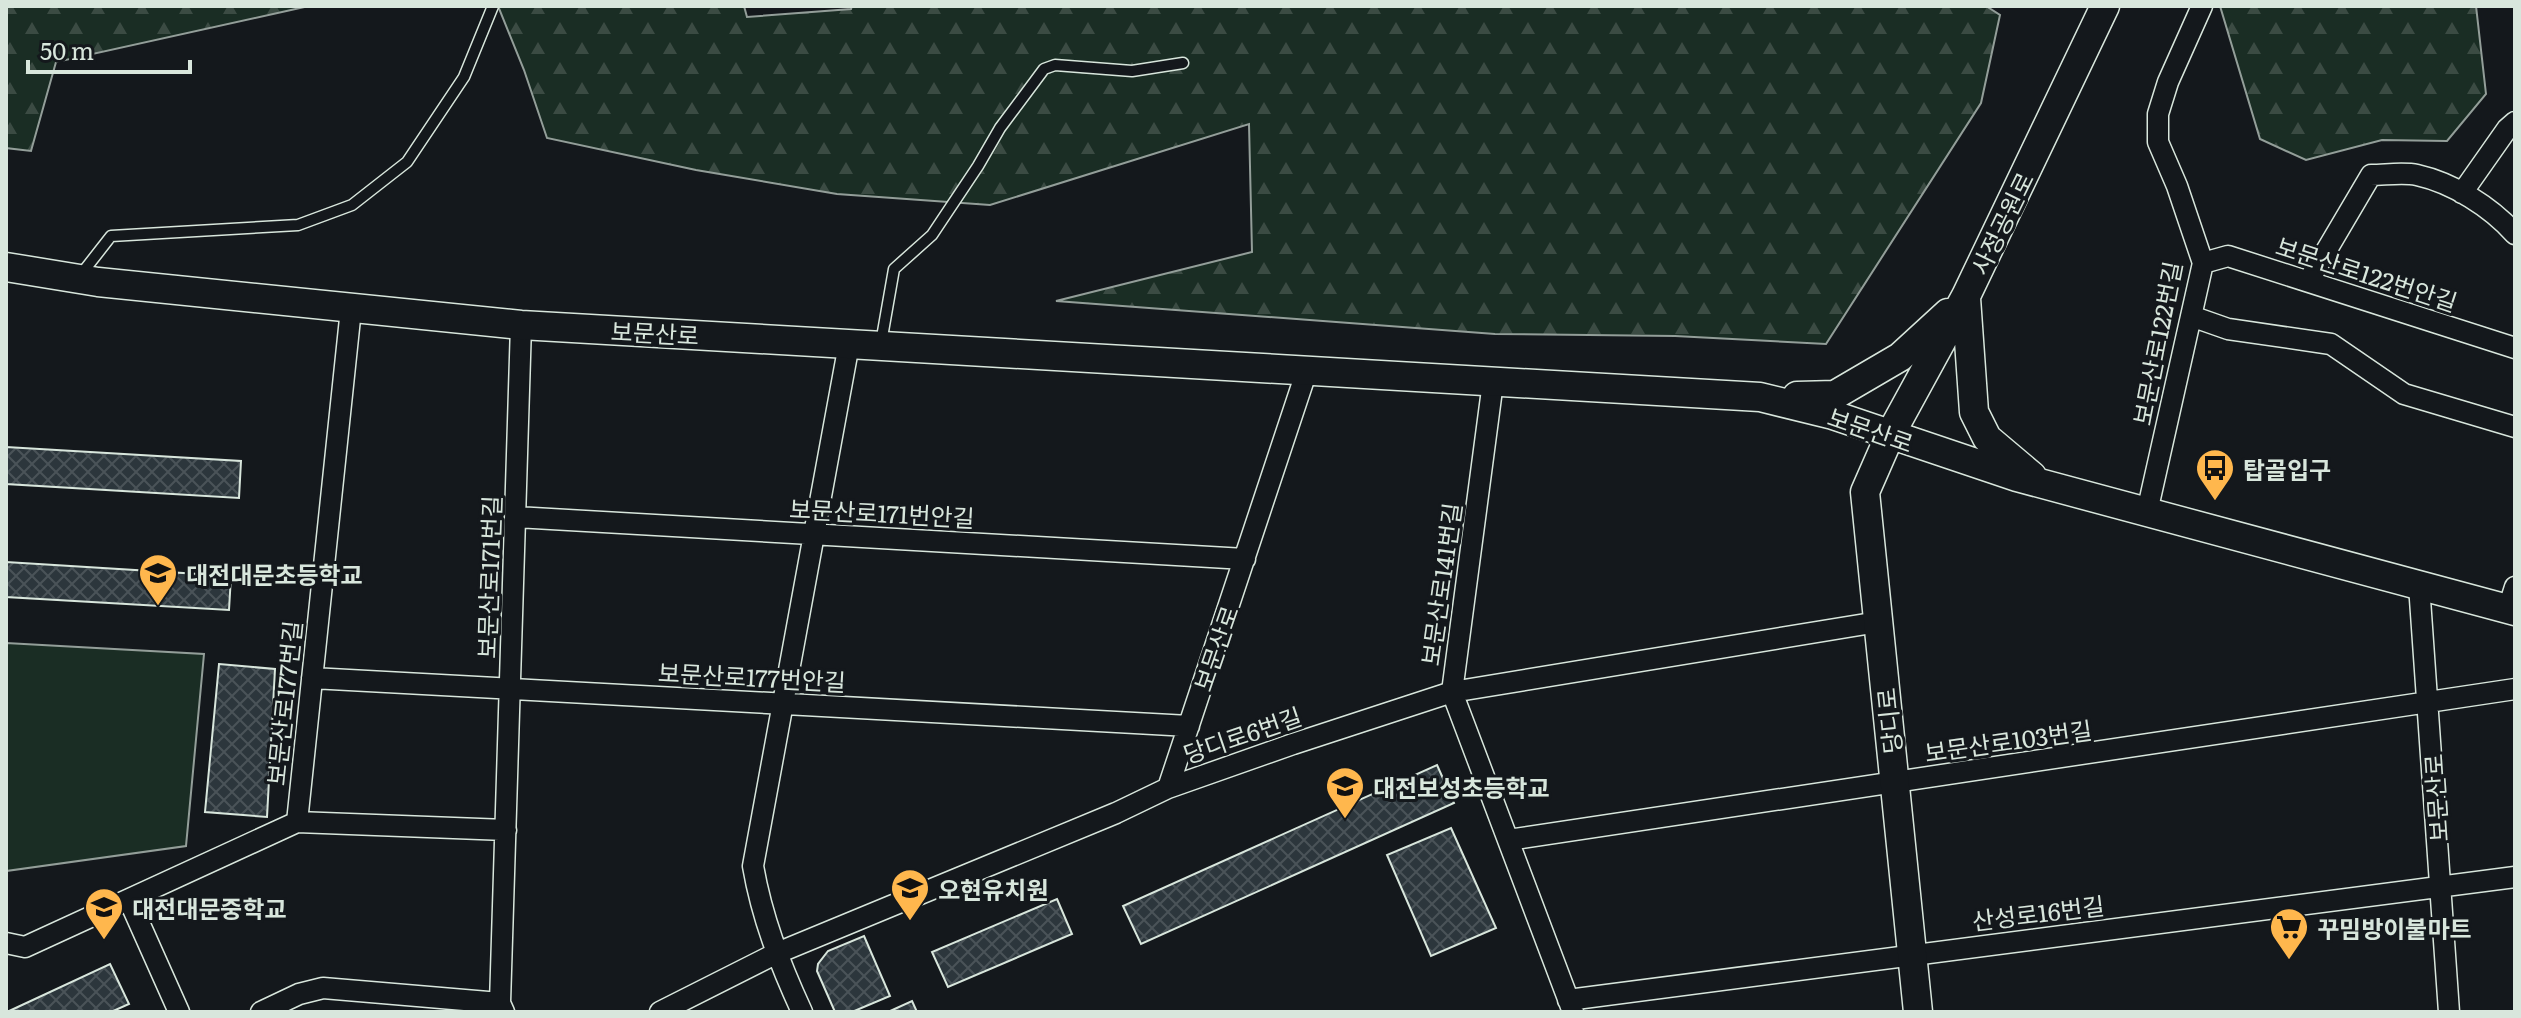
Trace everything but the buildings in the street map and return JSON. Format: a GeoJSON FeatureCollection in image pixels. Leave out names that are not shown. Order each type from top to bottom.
{"type":"FeatureCollection","features":[{"type":"Feature","properties":{"kind":"main road","name":"사정공원로"},"geometry":{"type":"LineString","coordinates":[[1890,435],[1966,296],[2105,6]]}},
{"type":"Feature","properties":{"kind":"main road","name":"보문산로"},"geometry":{"type":"LineString","coordinates":[[6,267],[351,309],[521,325],[1760,397],[1833,415],[2042,484],[2419,585],[2513,602]]}},
{"type":"Feature","properties":{"kind":"main road"},"geometry":{"type":"LineString","coordinates":[[1760,397],[1835,395],[1900,357],[1966,296]]}},
{"type":"Feature","properties":{"kind":"main road"},"geometry":{"type":"LineString","coordinates":[[1966,296],[1974,412],[1987,438],[2042,484]]}},
{"type":"Feature","properties":{"kind":"main road","name":"당디로"},"geometry":{"type":"LineString","coordinates":[[1890,435],[1865,492],[1918,1012]]}},
{"type":"Feature","properties":{"kind":"street","name":"보문산로122번길"},"geometry":{"type":"LineString","coordinates":[[2147,512],[2203,263],[2177,186],[2158,142],[2158,114],[2168,82],[2202,6]]}},
{"type":"Feature","properties":{"kind":"street"},"geometry":{"type":"LineString","coordinates":[[2462,193],[2515,122]]}},
{"type":"Feature","properties":{"kind":"street"},"geometry":{"type":"LineString","coordinates":[[2309,280],[2371,175],[2415,174],[2462,193],[2503,221],[2515,234]]}},
{"type":"Feature","properties":{"kind":"street","name":"보문산로122번안길"},"geometry":{"type":"LineString","coordinates":[[2203,263],[2228,256],[2515,348]]}},
{"type":"Feature","properties":{"kind":"street","name":"보문산로177번길"},"geometry":{"type":"LineString","coordinates":[[297,822],[351,309]]}},
{"type":"Feature","properties":{"kind":"street"},"geometry":{"type":"LineString","coordinates":[[2191,316],[2228,329],[2331,344],[2404,394],[2515,427]]}},
{"type":"Feature","properties":{"kind":"street","name":"보문산로171번길"},"geometry":{"type":"LineString","coordinates":[[261,1012],[299,994],[323,988],[502,1008],[521,325]]}},
{"type":"Feature","properties":{"kind":"street"},"geometry":{"type":"LineString","coordinates":[[802,1012],[775,954],[758,898],[753,866],[849,344]]}},
{"type":"Feature","properties":{"kind":"street","name":"보문산로"},"geometry":{"type":"LineString","coordinates":[[1168,788],[1307,370]]}},
{"type":"Feature","properties":{"kind":"street","name":"보문산로141번길"},"geometry":{"type":"LineString","coordinates":[[1493,382],[1452,692],[1571,1006]]}},
{"type":"Feature","properties":{"kind":"street","name":"보문산로171번안길"},"geometry":{"type":"LineString","coordinates":[[516,517],[1245,559]]}},
{"type":"Feature","properties":{"kind":"street","name":"보문산로"},"geometry":{"type":"LineString","coordinates":[[2419,585],[2449,1012]]}},
{"type":"Feature","properties":{"kind":"street","name":"당디로6번길"},"geometry":{"type":"LineString","coordinates":[[660,1012],[775,954],[1116,813],[1168,788],[1452,692],[1878,622]]}},
{"type":"Feature","properties":{"kind":"street","name":"보문산로177번안길"},"geometry":{"type":"LineString","coordinates":[[312,678],[1189,726]]}},
{"type":"Feature","properties":{"kind":"street","name":"보문산로103번길"},"geometry":{"type":"LineString","coordinates":[[1508,840],[2515,689]]}},
{"type":"Feature","properties":{"kind":"street"},"geometry":{"type":"LineString","coordinates":[[6,943],[25,947],[297,822],[506,830]]}},
{"type":"Feature","properties":{"kind":"street","name":"산성로16번길"},"geometry":{"type":"LineString","coordinates":[[1571,1006],[1912,955],[2515,877]]}},
{"type":"Feature","properties":{"kind":"street"},"geometry":{"type":"LineString","coordinates":[[129,900],[179,1012]]}},
{"type":"Feature","properties":{"kind":"lane"},"geometry":{"type":"LineString","coordinates":[[78,278],[111,236],[298,225],[352,205],[407,162],[464,77],[493,6]]}},
{"type":"Feature","properties":{"kind":"lane"},"geometry":{"type":"LineString","coordinates":[[881,345],[894,269],[932,235],[1000,128],[1044,69],[1055,65],[1132,71],[1183,63]]}},
{"type":"Feature","properties":{"kind":"green space"},"geometry":{"type":"Polygon","coordinates":[[[6,6],[309,6],[56,62],[31,151],[6,148],[6,6]]]}},
{"type":"Feature","properties":{"kind":"green space"},"geometry":{"type":"Polygon","coordinates":[[[498,6],[744,6],[747,17],[851,9],[852,6],[1986,6],[2000,15],[1981,103],[1826,344],[1675,336],[1495,334],[1056,301],[1252,252],[1249,124],[990,205],[837,194],[696,170],[547,138],[498,6]]]}},
{"type":"Feature","properties":{"kind":"green space"},"geometry":{"type":"Polygon","coordinates":[[[2220,6],[2476,6],[2486,94],[2447,141],[2382,140],[2306,160],[2260,139],[2220,6]]]}},
{"type":"Feature","properties":{"kind":"green space"},"geometry":{"type":"Polygon","coordinates":[[[6,643],[204,654],[186,846],[6,871],[6,643]]]}},
{"type":"Feature","properties":{"kind":"place","name":"탑골입구"},"geometry":{"type":"Point","coordinates":[2215,502]}},
{"type":"Feature","properties":{"kind":"place","name":"대전대문초등학교"},"geometry":{"type":"Point","coordinates":[158,607]}},
{"type":"Feature","properties":{"kind":"place","name":"대전보성초등학교"},"geometry":{"type":"Point","coordinates":[1345,820]}},
{"type":"Feature","properties":{"kind":"place","name":"오현유치원"},"geometry":{"type":"Point","coordinates":[910,922]}},
{"type":"Feature","properties":{"kind":"place","name":"대전대문중학교"},"geometry":{"type":"Point","coordinates":[104,941]}},
{"type":"Feature","properties":{"kind":"place","name":"꾸밈방이불마트"},"geometry":{"type":"Point","coordinates":[2289,961]}}]}
